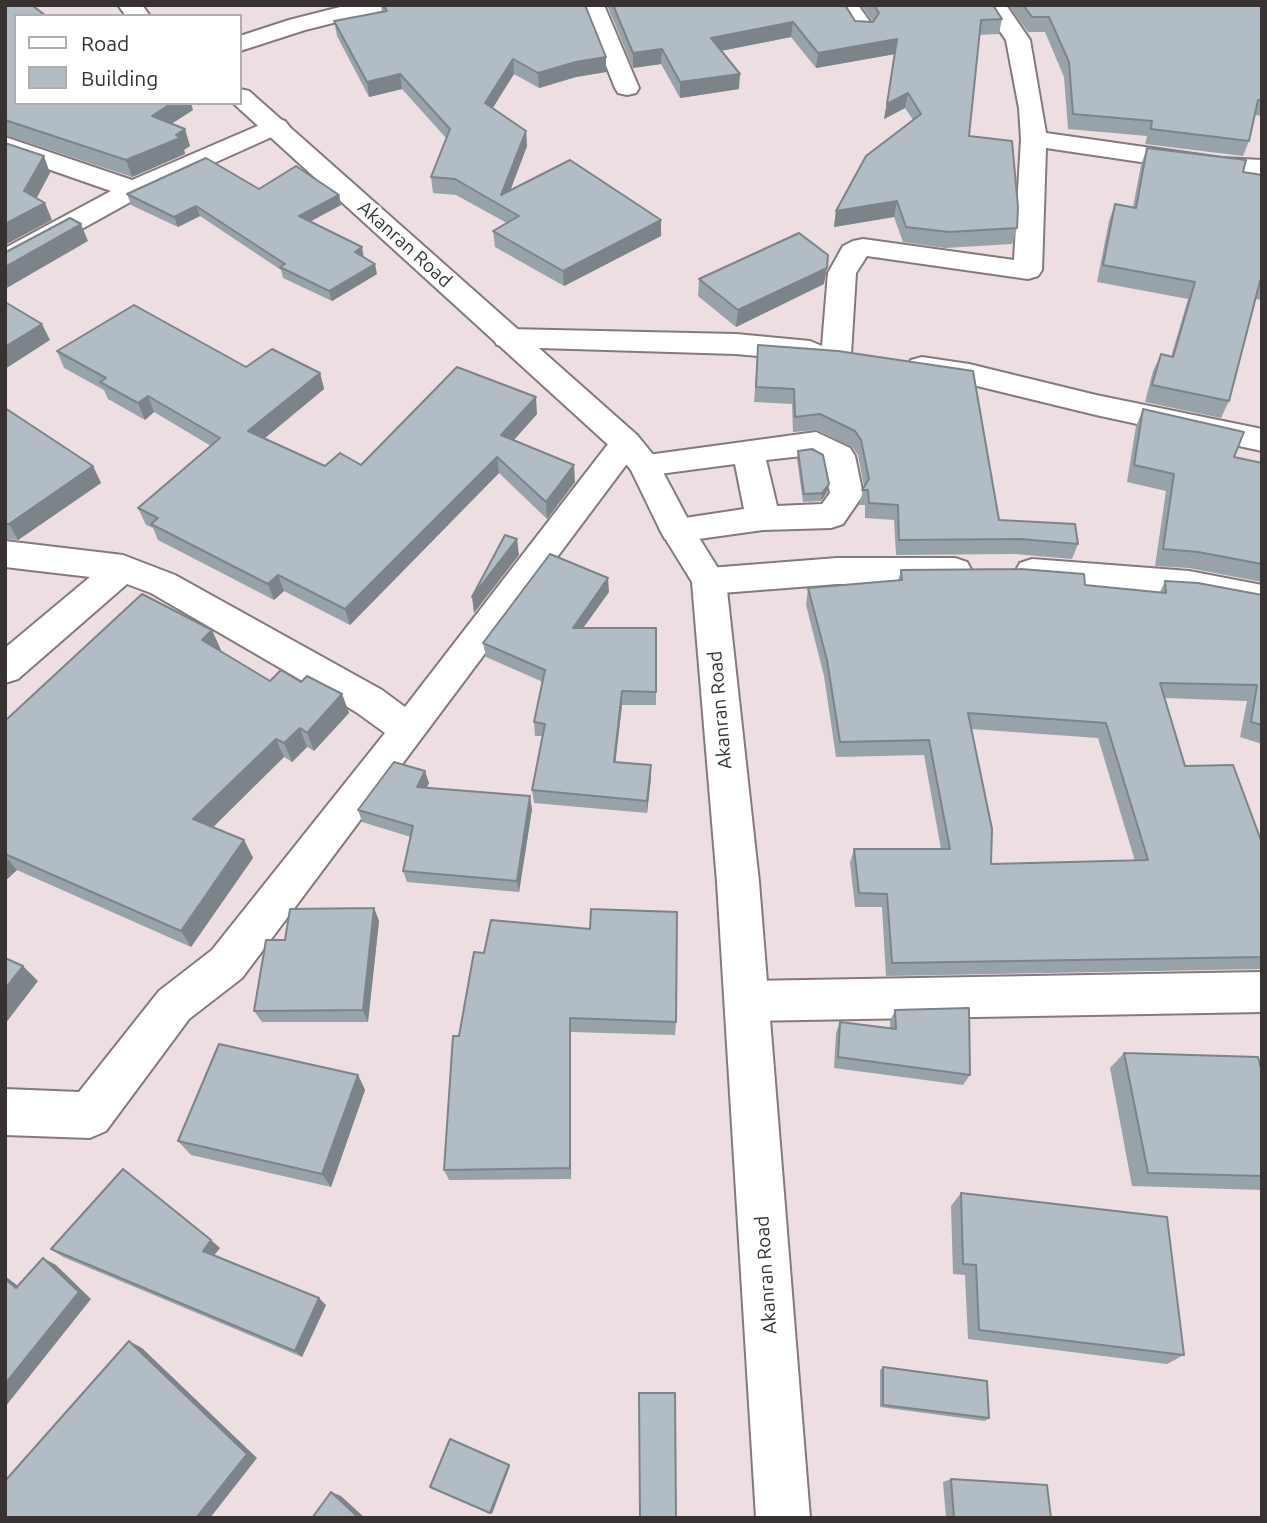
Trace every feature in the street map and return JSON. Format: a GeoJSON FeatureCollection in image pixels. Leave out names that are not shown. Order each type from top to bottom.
{"type":"FeatureCollection","features":[{"type":"Feature","properties":{"kind":"street"},"geometry":{"type":"LineString","coordinates":[[242,43],[297,25],[377,5]]}},
{"type":"Feature","properties":{"kind":"street"},"geometry":{"type":"LineString","coordinates":[[593,5],[627,88]]}},
{"type":"Feature","properties":{"kind":"street"},"geometry":{"type":"LineString","coordinates":[[846,5],[863,29]]}},
{"type":"Feature","properties":{"kind":"street"},"geometry":{"type":"LineString","coordinates":[[863,358],[842,273],[853,252],[863,247],[1028,270],[1034,139],[1025,65],[1018,40],[1003,15],[993,5]]}},
{"type":"Feature","properties":{"kind":"street","name":"Akanran Road"},"geometry":{"type":"LineString","coordinates":[[242,98],[635,454],[709,581],[738,882],[783,1518]]}},
{"type":"Feature","properties":{"kind":"street"},"geometry":{"type":"LineString","coordinates":[[5,260],[134,189],[276,126]]}},
{"type":"Feature","properties":{"kind":"street"},"geometry":{"type":"LineString","coordinates":[[1034,139],[1222,166],[1262,168]]}},
{"type":"Feature","properties":{"kind":"street"},"geometry":{"type":"LineString","coordinates":[[5,145],[57,165],[134,189]]}},
{"type":"Feature","properties":{"kind":"street"},"geometry":{"type":"LineString","coordinates":[[508,338],[736,344],[863,358],[969,374],[1096,405],[1262,440]]}},
{"type":"Feature","properties":{"kind":"street"},"geometry":{"type":"LineString","coordinates":[[5,1112],[90,1115],[174,1005],[227,964],[409,730],[635,454],[748,451],[816,443],[839,456],[847,495],[831,516],[763,518],[677,530]]}},
{"type":"Feature","properties":{"kind":"street"},"geometry":{"type":"LineString","coordinates":[[748,451],[763,518]]}},
{"type":"Feature","properties":{"kind":"street"},"geometry":{"type":"LineString","coordinates":[[5,554],[123,568],[163,584],[369,701],[409,730]]}},
{"type":"Feature","properties":{"kind":"street"},"geometry":{"type":"LineString","coordinates":[[5,669],[123,568]]}},
{"type":"Feature","properties":{"kind":"street"},"geometry":{"type":"LineString","coordinates":[[709,581],[837,571],[995,570],[1189,584],[1262,598]]}},
{"type":"Feature","properties":{"kind":"street"},"geometry":{"type":"LineString","coordinates":[[747,1001],[1262,992]]}},
{"type":"Feature","properties":{"kind":"building"},"geometry":{"type":"Polygon","coordinates":[[[5,5],[32,5],[43,14],[14,14],[14,105],[169,105],[152,116],[185,129],[176,135],[180,138],[126,160],[5,120],[5,5]]]}},
{"type":"Feature","properties":{"kind":"building"},"geometry":{"type":"Polygon","coordinates":[[[383,5],[585,5],[606,57],[538,73],[513,59],[485,103],[526,131],[501,195],[570,160],[661,220],[563,271],[493,231],[519,216],[455,179],[431,177],[450,129],[400,74],[367,82],[334,21],[387,11],[383,5]]]}},
{"type":"Feature","properties":{"kind":"building"},"geometry":{"type":"Polygon","coordinates":[[[613,5],[845,5],[855,21],[873,22],[879,13],[874,5],[993,5],[1002,19],[981,20],[969,136],[1012,141],[1018,207],[1017,228],[949,232],[906,227],[897,201],[836,211],[866,156],[921,114],[908,93],[887,104],[897,39],[818,53],[793,22],[711,38],[740,74],[680,82],[662,49],[633,53],[613,5]]]}},
{"type":"Feature","properties":{"kind":"building"},"geometry":{"type":"Polygon","coordinates":[[[1023,5],[1262,5],[1262,100],[1258,100],[1249,141],[1151,129],[1152,121],[1073,114],[1069,62],[1049,17],[1032,17],[1023,5]]]}},
{"type":"Feature","properties":{"kind":"building"},"geometry":{"type":"Polygon","coordinates":[[[5,143],[44,156],[24,191],[45,203],[5,224],[5,143]]]}},
{"type":"Feature","properties":{"kind":"building"},"geometry":{"type":"Polygon","coordinates":[[[1147,148],[1246,160],[1243,172],[1262,175],[1262,281],[1229,401],[1152,385],[1161,354],[1173,357],[1195,282],[1103,265],[1115,204],[1136,208],[1147,148]]]}},
{"type":"Feature","properties":{"kind":"building"},"geometry":{"type":"Polygon","coordinates":[[[206,158],[259,189],[296,166],[339,195],[299,216],[362,247],[355,252],[375,264],[329,291],[280,267],[285,264],[196,206],[174,217],[127,194],[206,158]]]}},
{"type":"Feature","properties":{"kind":"building"},"geometry":{"type":"Polygon","coordinates":[[[70,218],[81,224],[5,267],[5,252],[70,218]]]}},
{"type":"Feature","properties":{"kind":"building"},"geometry":{"type":"Polygon","coordinates":[[[799,233],[828,255],[827,268],[738,310],[699,279],[799,233]]]}},
{"type":"Feature","properties":{"kind":"building"},"geometry":{"type":"Polygon","coordinates":[[[5,302],[42,324],[5,347],[5,302]]]}},
{"type":"Feature","properties":{"kind":"building"},"geometry":{"type":"Polygon","coordinates":[[[134,305],[246,367],[272,349],[320,373],[248,431],[325,466],[340,453],[361,465],[457,367],[536,397],[501,435],[574,465],[546,502],[497,457],[345,609],[278,575],[268,584],[151,524],[158,518],[138,508],[220,438],[148,396],[138,403],[100,382],[106,378],[57,351],[134,305]]]}},
{"type":"Feature","properties":{"kind":"building"},"geometry":{"type":"Polygon","coordinates":[[[758,345],[838,351],[973,371],[999,520],[1075,524],[1078,544],[1021,539],[899,540],[898,505],[869,503],[868,490],[862,490],[869,479],[861,440],[855,431],[820,414],[795,417],[794,389],[756,387],[758,345]]]}},
{"type":"Feature","properties":{"kind":"building"},"geometry":{"type":"Polygon","coordinates":[[[5,408],[93,466],[9,524],[5,524],[5,408]]]}},
{"type":"Feature","properties":{"kind":"building"},"geometry":{"type":"Polygon","coordinates":[[[1143,409],[1244,432],[1234,457],[1262,463],[1262,564],[1198,552],[1163,549],[1174,474],[1134,465],[1143,409]]]}},
{"type":"Feature","properties":{"kind":"building"},"geometry":{"type":"Polygon","coordinates":[[[812,449],[823,455],[829,484],[822,493],[804,494],[798,451],[812,449]]]}},
{"type":"Feature","properties":{"kind":"building"},"geometry":{"type":"Polygon","coordinates":[[[505,535],[517,539],[472,597],[505,535]]]}},
{"type":"Feature","properties":{"kind":"building"},"geometry":{"type":"Polygon","coordinates":[[[550,554],[608,578],[573,628],[656,628],[656,692],[622,691],[614,762],[651,765],[647,801],[532,790],[545,724],[534,722],[545,670],[483,643],[550,554]]]}},
{"type":"Feature","properties":{"kind":"building"},"geometry":{"type":"Polygon","coordinates":[[[1021,569],[1084,574],[1085,585],[1166,593],[1165,581],[1198,583],[1262,595],[1262,725],[1251,722],[1257,685],[1160,683],[1185,766],[1233,765],[1262,843],[1262,957],[892,963],[887,894],[859,893],[854,849],[950,849],[929,740],[840,742],[827,660],[808,588],[902,580],[901,570],[1021,569]],[[968,713],[992,829],[991,864],[1148,860],[1106,723],[968,713]]]}},
{"type":"Feature","properties":{"kind":"building"},"geometry":{"type":"Polygon","coordinates":[[[142,594],[212,630],[202,640],[270,681],[281,670],[301,682],[307,676],[342,694],[307,733],[300,728],[284,743],[276,739],[193,819],[244,840],[181,931],[5,854],[5,719],[142,594]]]}},
{"type":"Feature","properties":{"kind":"building"},"geometry":{"type":"Polygon","coordinates":[[[394,762],[425,771],[417,787],[530,796],[517,881],[403,871],[413,826],[358,810],[394,762]]]}},
{"type":"Feature","properties":{"kind":"building"},"geometry":{"type":"Polygon","coordinates":[[[374,908],[363,1010],[254,1011],[266,940],[285,940],[290,909],[374,908]]]}},
{"type":"Feature","properties":{"kind":"building"},"geometry":{"type":"Polygon","coordinates":[[[591,909],[677,912],[676,1022],[570,1018],[570,1168],[444,1170],[453,1036],[459,1036],[474,952],[484,953],[491,920],[590,929],[591,909]]]}},
{"type":"Feature","properties":{"kind":"building"},"geometry":{"type":"Polygon","coordinates":[[[5,958],[23,966],[5,989],[5,958]]]}},
{"type":"Feature","properties":{"kind":"building"},"geometry":{"type":"Polygon","coordinates":[[[969,1008],[970,1075],[838,1057],[840,1022],[896,1029],[895,1010],[969,1008]]]}},
{"type":"Feature","properties":{"kind":"building"},"geometry":{"type":"Polygon","coordinates":[[[219,1044],[358,1075],[322,1174],[178,1141],[219,1044]]]}},
{"type":"Feature","properties":{"kind":"building"},"geometry":{"type":"Polygon","coordinates":[[[1124,1053],[1258,1057],[1262,1072],[1262,1176],[1148,1173],[1124,1053]]]}},
{"type":"Feature","properties":{"kind":"building"},"geometry":{"type":"Polygon","coordinates":[[[123,1169],[211,1240],[203,1251],[319,1298],[295,1351],[51,1249],[123,1169]]]}},
{"type":"Feature","properties":{"kind":"building"},"geometry":{"type":"Polygon","coordinates":[[[961,1193],[1167,1217],[1184,1355],[979,1330],[976,1265],[963,1264],[961,1193]]]}},
{"type":"Feature","properties":{"kind":"building"},"geometry":{"type":"Polygon","coordinates":[[[43,1258],[79,1292],[5,1384],[5,1279],[16,1288],[43,1258]]]}},
{"type":"Feature","properties":{"kind":"building"},"geometry":{"type":"Polygon","coordinates":[[[129,1341],[247,1454],[196,1518],[5,1518],[5,1481],[129,1341]]]}},
{"type":"Feature","properties":{"kind":"building"},"geometry":{"type":"Polygon","coordinates":[[[883,1367],[987,1381],[989,1418],[883,1405],[883,1367]]]}},
{"type":"Feature","properties":{"kind":"building"},"geometry":{"type":"Polygon","coordinates":[[[639,1393],[675,1393],[676,1518],[640,1518],[639,1393]]]}},
{"type":"Feature","properties":{"kind":"building"},"geometry":{"type":"Polygon","coordinates":[[[450,1439],[509,1465],[490,1513],[430,1487],[450,1439]]]}},
{"type":"Feature","properties":{"kind":"building"},"geometry":{"type":"Polygon","coordinates":[[[951,1479],[1047,1485],[1051,1518],[954,1518],[951,1479]]]}},
{"type":"Feature","properties":{"kind":"building"},"geometry":{"type":"Polygon","coordinates":[[[331,1492],[359,1518],[312,1518],[331,1492]]]}}]}
